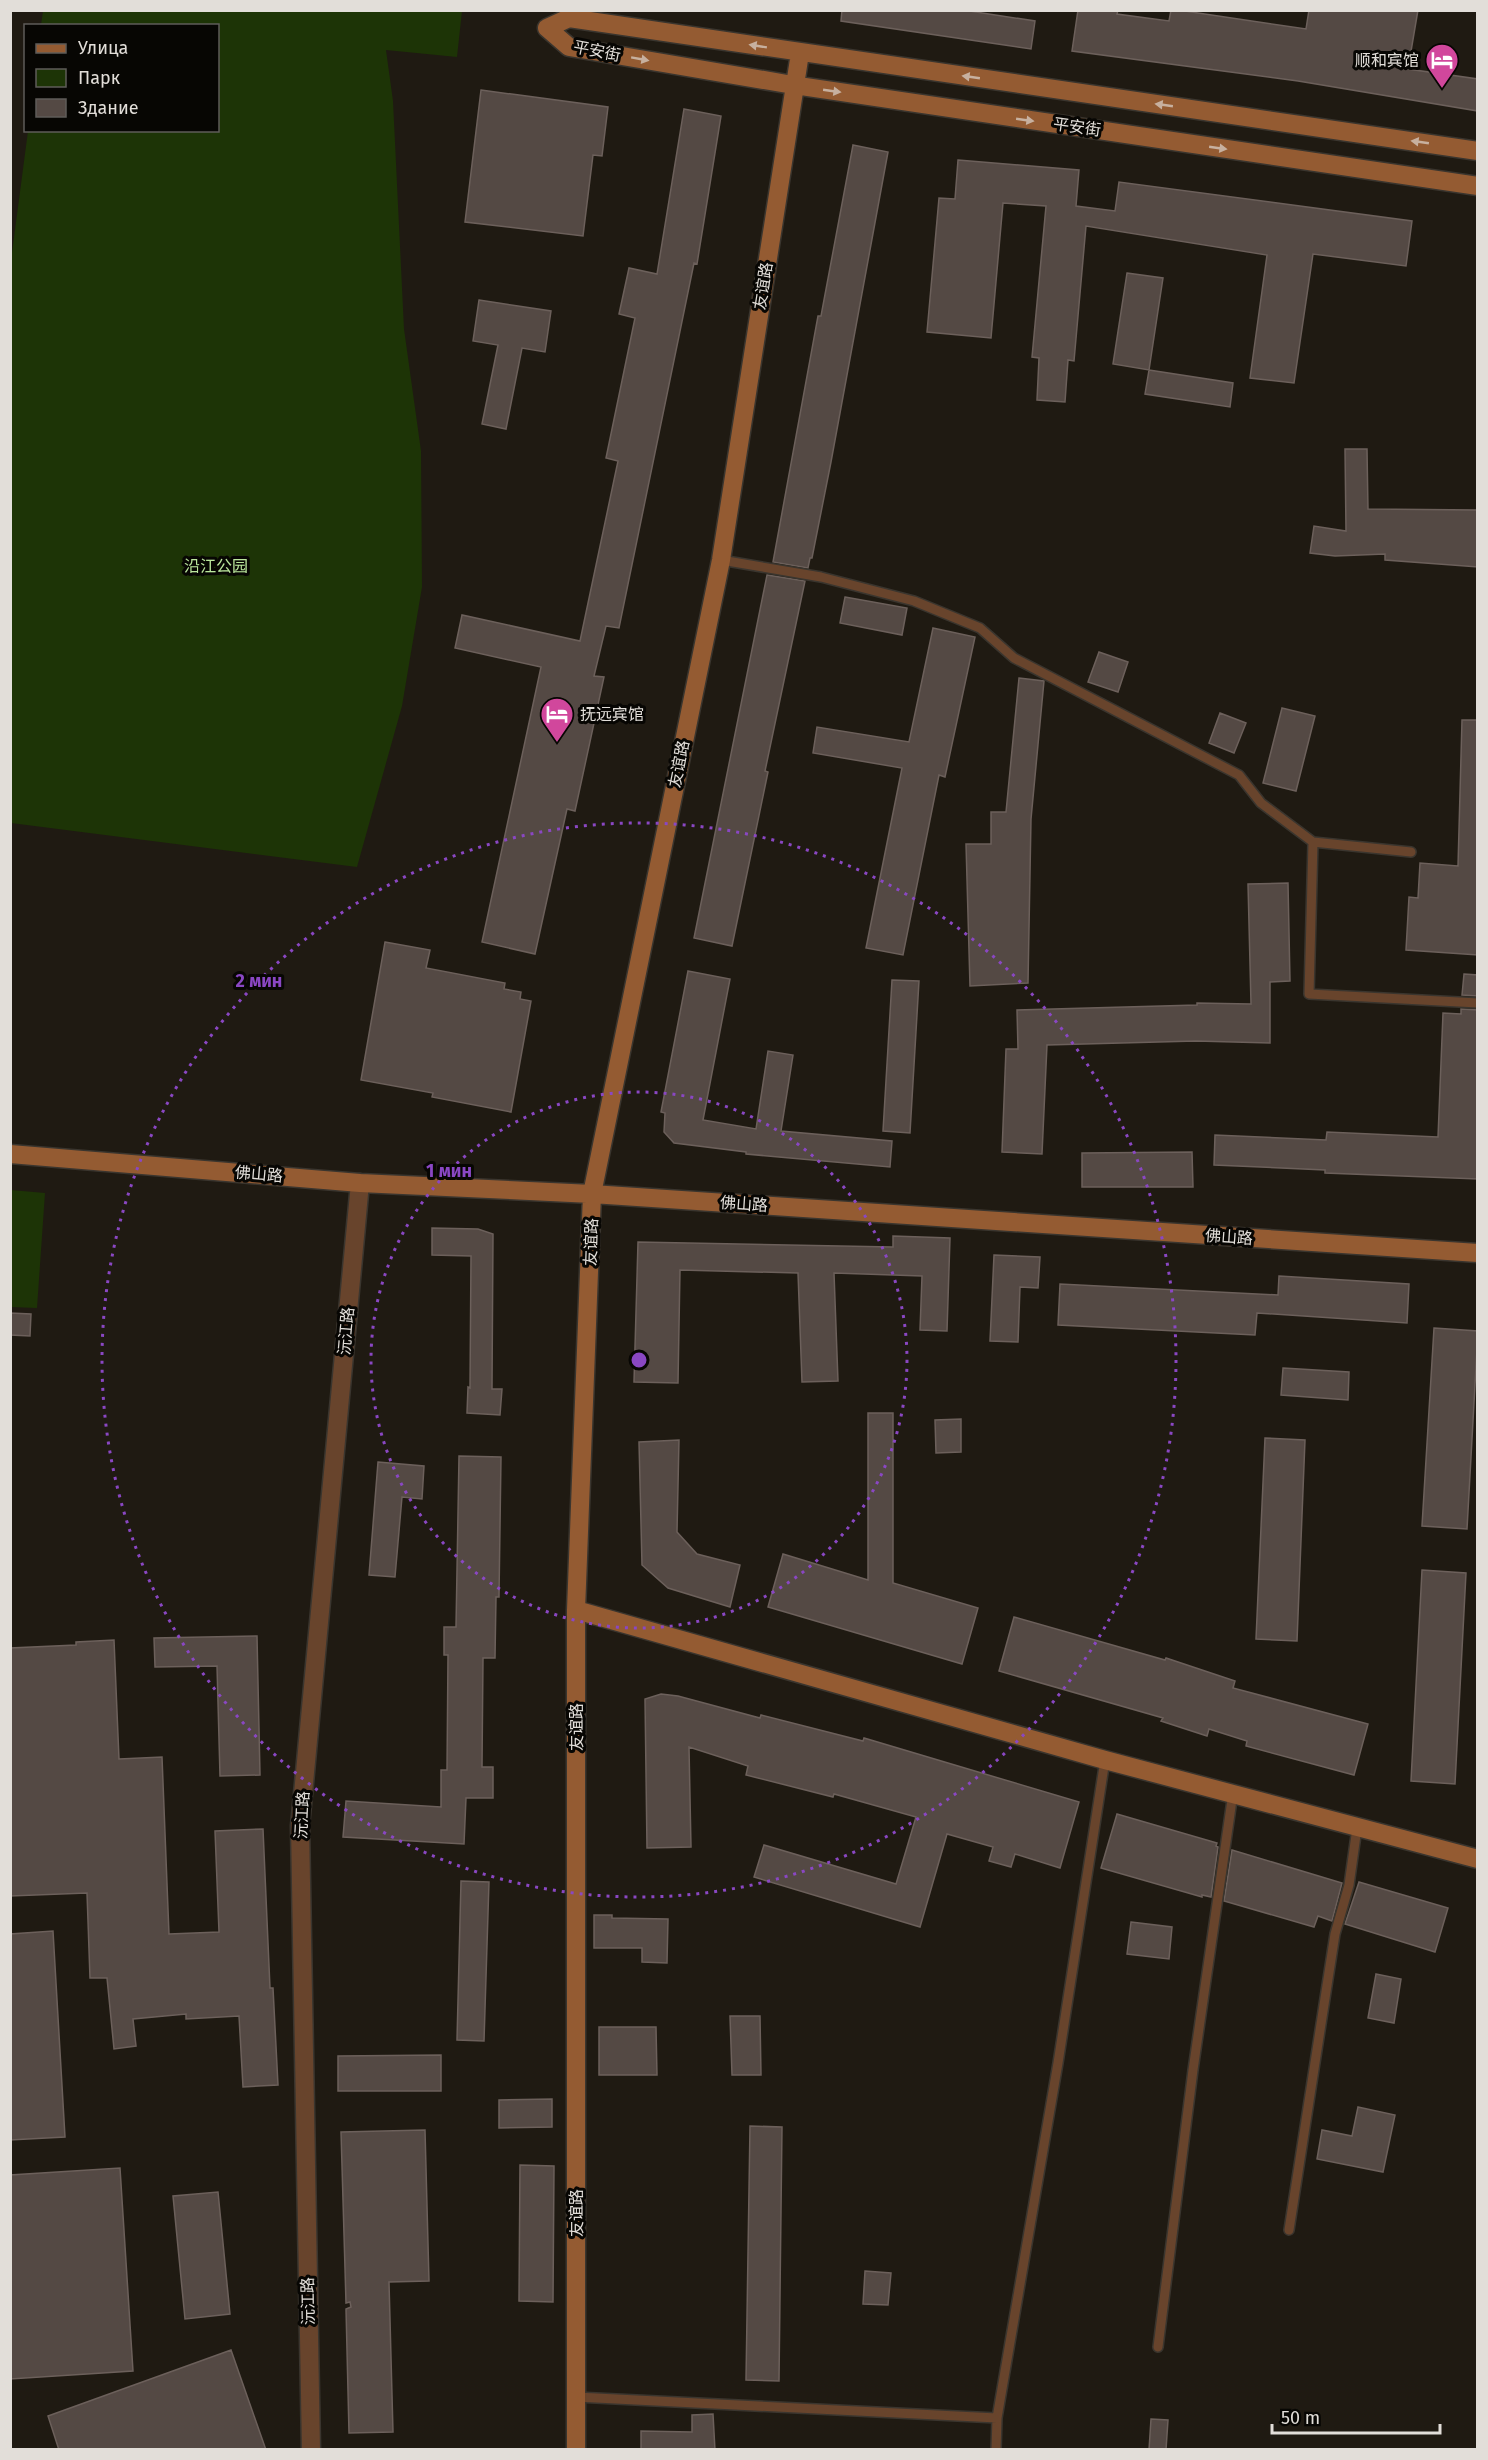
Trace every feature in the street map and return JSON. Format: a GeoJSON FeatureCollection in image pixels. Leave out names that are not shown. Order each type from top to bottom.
{"type":"FeatureCollection","features":[{"type":"Feature","properties":{"kind":"street","name":"平安街"},"geometry":{"type":"LineString","coordinates":[[1478,151],[569,18],[547,28],[569,47],[793,86],[1478,186]]}},
{"type":"Feature","properties":{"kind":"street","name":"友谊路"},"geometry":{"type":"LineString","coordinates":[[576,2450],[576,1610],[592,1194],[721,560],[800,52]]}},
{"type":"Feature","properties":{"kind":"street","name":"佛山路"},"geometry":{"type":"LineString","coordinates":[[10,1154],[360,1183],[592,1194],[1478,1253]]}},
{"type":"Feature","properties":{"kind":"street","name":"沅江路"},"geometry":{"type":"LineString","coordinates":[[311,2450],[300,1826],[360,1183]]}},
{"type":"Feature","properties":{"kind":"street"},"geometry":{"type":"LineString","coordinates":[[576,1610],[1104,1760],[1478,1859]]}},
{"type":"Feature","properties":{"kind":"lane"},"geometry":{"type":"LineString","coordinates":[[721,560],[821,577],[914,602],[980,628],[1014,658],[1239,775],[1261,803],[1313,842],[1411,852]]}},
{"type":"Feature","properties":{"kind":"lane"},"geometry":{"type":"LineString","coordinates":[[1313,842],[1309,994],[1478,1003]]}},
{"type":"Feature","properties":{"kind":"lane"},"geometry":{"type":"LineString","coordinates":[[996,2450],[997,2418],[1058,2063],[1104,1760]]}},
{"type":"Feature","properties":{"kind":"lane"},"geometry":{"type":"LineString","coordinates":[[1158,2347],[1193,2070],[1233,1794]]}},
{"type":"Feature","properties":{"kind":"lane"},"geometry":{"type":"LineString","coordinates":[[1289,2230],[1335,1934],[1348,1886],[1356,1828]]}},
{"type":"Feature","properties":{"kind":"lane"},"geometry":{"type":"LineString","coordinates":[[576,2397],[997,2418]]}},
{"type":"Feature","properties":{"kind":"green space","name":"沿江公园"},"geometry":{"type":"Polygon","coordinates":[[[43,11],[462,11],[457,57],[386,50],[393,101],[404,329],[421,451],[422,587],[402,706],[357,867],[11,823],[10,268],[28,132],[219,132],[219,24],[41,24],[43,11]]]}},
{"type":"Feature","properties":{"kind":"green space"},"geometry":{"type":"Polygon","coordinates":[[[11,1190],[45,1193],[37,1308],[11,1307],[11,1190]]]}},
{"type":"Feature","properties":{"kind":"building"},"geometry":{"type":"Polygon","coordinates":[[[842,10],[963,10],[1035,21],[1031,49],[841,21],[842,10]]]}},
{"type":"Feature","properties":{"kind":"building"},"geometry":{"type":"Polygon","coordinates":[[[1078,10],[1118,10],[1117,14],[1169,21],[1171,10],[1178,10],[1306,29],[1309,10],[1418,10],[1408,69],[1478,79],[1478,111],[1298,81],[1072,51],[1078,10]]]}},
{"type":"Feature","properties":{"kind":"building"},"geometry":{"type":"Polygon","coordinates":[[[481,90],[608,107],[602,156],[593,155],[583,236],[465,222],[481,90]]]}},
{"type":"Feature","properties":{"kind":"building"},"geometry":{"type":"Polygon","coordinates":[[[684,109],[721,116],[697,264],[694,263],[619,628],[606,626],[594,676],[604,677],[575,811],[567,809],[535,954],[482,942],[541,667],[455,648],[462,615],[580,641],[618,461],[606,458],[635,318],[619,314],[629,268],[657,274],[684,109]]]}},
{"type":"Feature","properties":{"kind":"building"},"geometry":{"type":"Polygon","coordinates":[[[853,145],[888,152],[831,462],[808,568],[773,562],[818,316],[821,316],[853,145]]]}},
{"type":"Feature","properties":{"kind":"building"},"geometry":{"type":"Polygon","coordinates":[[[958,160],[1079,170],[1076,206],[1115,211],[1119,182],[1412,221],[1406,266],[1313,254],[1294,383],[1250,378],[1267,255],[1086,226],[1074,361],[1068,360],[1065,402],[1037,400],[1039,358],[1032,357],[1046,206],[1003,203],[991,338],[927,332],[939,198],[955,199],[958,160]]]}},
{"type":"Feature","properties":{"kind":"building"},"geometry":{"type":"Polygon","coordinates":[[[1127,273],[1163,278],[1149,370],[1113,364],[1127,273]]]}},
{"type":"Feature","properties":{"kind":"building"},"geometry":{"type":"Polygon","coordinates":[[[479,300],[551,311],[545,352],[522,348],[506,429],[482,424],[498,345],[473,341],[479,300]]]}},
{"type":"Feature","properties":{"kind":"building"},"geometry":{"type":"Polygon","coordinates":[[[1149,370],[1233,383],[1230,407],[1145,394],[1149,370]]]}},
{"type":"Feature","properties":{"kind":"building"},"geometry":{"type":"Polygon","coordinates":[[[1345,449],[1367,449],[1368,509],[1478,510],[1478,567],[1385,560],[1385,554],[1335,556],[1310,553],[1314,526],[1346,531],[1345,449]]]}},
{"type":"Feature","properties":{"kind":"building"},"geometry":{"type":"Polygon","coordinates":[[[767,575],[805,581],[765,771],[768,772],[732,946],[694,938],[767,575]]]}},
{"type":"Feature","properties":{"kind":"building"},"geometry":{"type":"Polygon","coordinates":[[[845,597],[907,608],[902,635],[840,623],[845,597]]]}},
{"type":"Feature","properties":{"kind":"building"},"geometry":{"type":"Polygon","coordinates":[[[933,628],[975,637],[945,777],[939,775],[903,955],[866,948],[902,768],[813,753],[817,727],[909,742],[933,628]]]}},
{"type":"Feature","properties":{"kind":"building"},"geometry":{"type":"Polygon","coordinates":[[[1099,652],[1128,662],[1118,692],[1088,682],[1099,652]]]}},
{"type":"Feature","properties":{"kind":"building"},"geometry":{"type":"Polygon","coordinates":[[[1019,678],[1044,681],[1031,819],[1028,983],[970,986],[966,844],[991,844],[991,812],[1006,812],[1019,678]]]}},
{"type":"Feature","properties":{"kind":"building"},"geometry":{"type":"Polygon","coordinates":[[[1282,708],[1315,716],[1296,791],[1263,783],[1282,708]]]}},
{"type":"Feature","properties":{"kind":"building"},"geometry":{"type":"Polygon","coordinates":[[[1220,713],[1246,723],[1234,753],[1209,743],[1220,713]]]}},
{"type":"Feature","properties":{"kind":"building"},"geometry":{"type":"Polygon","coordinates":[[[1462,720],[1478,720],[1478,955],[1406,950],[1409,897],[1418,898],[1420,863],[1458,866],[1462,720]]]}},
{"type":"Feature","properties":{"kind":"building"},"geometry":{"type":"Polygon","coordinates":[[[1288,883],[1290,981],[1270,982],[1270,1043],[1196,1041],[1047,1045],[1042,1154],[1002,1152],[1006,1049],[1018,1049],[1017,1010],[1197,1005],[1197,1003],[1251,1004],[1248,884],[1288,883]]]}},
{"type":"Feature","properties":{"kind":"building"},"geometry":{"type":"Polygon","coordinates":[[[385,942],[430,950],[426,968],[505,983],[504,989],[521,992],[520,999],[531,1001],[511,1112],[432,1097],[433,1093],[361,1080],[385,942]]]}},
{"type":"Feature","properties":{"kind":"building"},"geometry":{"type":"Polygon","coordinates":[[[688,971],[730,979],[703,1120],[756,1129],[768,1051],[793,1055],[781,1131],[892,1141],[890,1167],[746,1154],[746,1152],[674,1143],[664,1132],[665,1113],[661,1112],[688,971]]]}},
{"type":"Feature","properties":{"kind":"building"},"geometry":{"type":"Polygon","coordinates":[[[1464,974],[1478,975],[1478,996],[1462,995],[1464,974]]]}},
{"type":"Feature","properties":{"kind":"building"},"geometry":{"type":"Polygon","coordinates":[[[892,980],[919,981],[910,1133],[883,1131],[892,980]]]}},
{"type":"Feature","properties":{"kind":"building"},"geometry":{"type":"Polygon","coordinates":[[[1461,1009],[1478,1010],[1478,1179],[1325,1173],[1325,1170],[1214,1165],[1215,1135],[1326,1140],[1327,1132],[1438,1137],[1443,1013],[1461,1014],[1461,1009]]]}},
{"type":"Feature","properties":{"kind":"building"},"geometry":{"type":"Polygon","coordinates":[[[1192,1152],[1193,1187],[1082,1187],[1082,1153],[1192,1152]]]}},
{"type":"Feature","properties":{"kind":"building"},"geometry":{"type":"Polygon","coordinates":[[[432,1228],[478,1229],[493,1234],[492,1389],[502,1389],[500,1415],[467,1413],[468,1387],[470,1388],[471,1256],[432,1255],[432,1228]]]}},
{"type":"Feature","properties":{"kind":"building"},"geometry":{"type":"Polygon","coordinates":[[[893,1236],[950,1238],[947,1331],[920,1330],[922,1276],[834,1273],[838,1381],[802,1382],[798,1273],[680,1270],[678,1383],[634,1382],[638,1242],[893,1247],[893,1236]]]}},
{"type":"Feature","properties":{"kind":"building"},"geometry":{"type":"Polygon","coordinates":[[[994,1255],[1040,1257],[1038,1288],[1020,1287],[1018,1342],[990,1341],[994,1255]]]}},
{"type":"Feature","properties":{"kind":"building"},"geometry":{"type":"Polygon","coordinates":[[[1279,1276],[1409,1284],[1407,1323],[1257,1313],[1255,1335],[1058,1325],[1060,1284],[1278,1295],[1279,1276]]]}},
{"type":"Feature","properties":{"kind":"building"},"geometry":{"type":"Polygon","coordinates":[[[10,1313],[31,1314],[30,1336],[10,1335],[10,1313]]]}},
{"type":"Feature","properties":{"kind":"building"},"geometry":{"type":"Polygon","coordinates":[[[1434,1328],[1478,1331],[1467,1529],[1422,1526],[1434,1328]]]}},
{"type":"Feature","properties":{"kind":"building"},"geometry":{"type":"Polygon","coordinates":[[[1283,1368],[1349,1372],[1348,1400],[1281,1395],[1283,1368]]]}},
{"type":"Feature","properties":{"kind":"building"},"geometry":{"type":"Polygon","coordinates":[[[868,1413],[893,1413],[893,1583],[978,1608],[962,1664],[768,1607],[783,1554],[868,1580],[868,1413]]]}},
{"type":"Feature","properties":{"kind":"building"},"geometry":{"type":"Polygon","coordinates":[[[961,1419],[961,1452],[936,1453],[935,1420],[961,1419]]]}},
{"type":"Feature","properties":{"kind":"building"},"geometry":{"type":"Polygon","coordinates":[[[1265,1438],[1305,1440],[1297,1641],[1256,1639],[1265,1438]]]}},
{"type":"Feature","properties":{"kind":"building"},"geometry":{"type":"Polygon","coordinates":[[[679,1440],[677,1532],[697,1554],[740,1565],[730,1607],[668,1588],[642,1565],[639,1442],[679,1440]]]}},
{"type":"Feature","properties":{"kind":"building"},"geometry":{"type":"Polygon","coordinates":[[[459,1456],[501,1457],[499,1597],[496,1597],[495,1658],[483,1658],[482,1767],[493,1767],[493,1798],[466,1798],[464,1844],[343,1837],[346,1801],[441,1807],[441,1770],[447,1770],[448,1655],[444,1655],[444,1627],[456,1627],[459,1456]]]}},
{"type":"Feature","properties":{"kind":"building"},"geometry":{"type":"Polygon","coordinates":[[[378,1462],[424,1466],[422,1499],[402,1497],[395,1577],[369,1575],[378,1462]]]}},
{"type":"Feature","properties":{"kind":"building"},"geometry":{"type":"Polygon","coordinates":[[[1422,1570],[1466,1573],[1455,1784],[1411,1781],[1422,1570]]]}},
{"type":"Feature","properties":{"kind":"building"},"geometry":{"type":"Polygon","coordinates":[[[1014,1617],[1165,1660],[1166,1658],[1235,1681],[1233,1688],[1368,1724],[1354,1775],[1246,1746],[1247,1741],[1209,1729],[1207,1736],[1161,1721],[1163,1718],[999,1671],[1014,1617]]]}},
{"type":"Feature","properties":{"kind":"building"},"geometry":{"type":"Polygon","coordinates":[[[257,1636],[260,1775],[220,1776],[217,1666],[155,1667],[154,1638],[257,1636]]]}},
{"type":"Feature","properties":{"kind":"building"},"geometry":{"type":"Polygon","coordinates":[[[114,1640],[119,1759],[162,1757],[169,1934],[219,1932],[215,1831],[263,1829],[270,1988],[273,1988],[278,2085],[243,2087],[239,2016],[186,2019],[186,2014],[133,2019],[136,2046],[114,2049],[107,1978],[90,1978],[87,1893],[10,1896],[10,1648],[76,1645],[76,1642],[114,1640]]]}},
{"type":"Feature","properties":{"kind":"building"},"geometry":{"type":"Polygon","coordinates":[[[661,1694],[678,1696],[760,1718],[761,1715],[863,1741],[864,1738],[1079,1802],[1060,1868],[1015,1854],[1011,1867],[989,1861],[993,1847],[947,1834],[920,1927],[754,1877],[764,1845],[896,1884],[916,1817],[834,1794],[833,1797],[746,1775],[748,1766],[689,1747],[691,1847],[647,1848],[645,1699],[661,1694]]]}},
{"type":"Feature","properties":{"kind":"building"},"geometry":{"type":"Polygon","coordinates":[[[1117,1814],[1217,1843],[1211,1897],[1202,1895],[1202,1897],[1101,1868],[1117,1814]]]}},
{"type":"Feature","properties":{"kind":"building"},"geometry":{"type":"Polygon","coordinates":[[[1232,1850],[1342,1883],[1332,1921],[1318,1916],[1314,1927],[1224,1901],[1232,1850]]]}},
{"type":"Feature","properties":{"kind":"building"},"geometry":{"type":"Polygon","coordinates":[[[461,1881],[489,1882],[484,2041],[457,2040],[461,1881]]]}},
{"type":"Feature","properties":{"kind":"building"},"geometry":{"type":"Polygon","coordinates":[[[1359,1882],[1448,1908],[1435,1952],[1345,1924],[1359,1882]]]}},
{"type":"Feature","properties":{"kind":"building"},"geometry":{"type":"Polygon","coordinates":[[[594,1915],[612,1915],[612,1918],[668,1919],[667,1963],[642,1962],[642,1948],[594,1948],[594,1915]]]}},
{"type":"Feature","properties":{"kind":"building"},"geometry":{"type":"Polygon","coordinates":[[[1131,1922],[1172,1927],[1169,1959],[1127,1954],[1131,1922]]]}},
{"type":"Feature","properties":{"kind":"building"},"geometry":{"type":"Polygon","coordinates":[[[53,1931],[65,2137],[10,2140],[10,1934],[53,1931]]]}},
{"type":"Feature","properties":{"kind":"building"},"geometry":{"type":"Polygon","coordinates":[[[1376,1974],[1401,1979],[1394,2023],[1368,2018],[1376,1974]]]}},
{"type":"Feature","properties":{"kind":"building"},"geometry":{"type":"Polygon","coordinates":[[[730,2016],[760,2016],[761,2075],[732,2075],[730,2016]]]}},
{"type":"Feature","properties":{"kind":"building"},"geometry":{"type":"Polygon","coordinates":[[[599,2027],[656,2027],[657,2075],[599,2075],[599,2027]]]}},
{"type":"Feature","properties":{"kind":"building"},"geometry":{"type":"Polygon","coordinates":[[[441,2055],[441,2091],[338,2091],[338,2056],[441,2055]]]}},
{"type":"Feature","properties":{"kind":"building"},"geometry":{"type":"Polygon","coordinates":[[[552,2099],[552,2127],[499,2128],[499,2100],[552,2099]]]}},
{"type":"Feature","properties":{"kind":"building"},"geometry":{"type":"Polygon","coordinates":[[[1358,2107],[1395,2115],[1383,2172],[1317,2159],[1322,2130],[1352,2136],[1358,2107]]]}},
{"type":"Feature","properties":{"kind":"building"},"geometry":{"type":"Polygon","coordinates":[[[750,2126],[782,2127],[779,2381],[746,2380],[750,2126]]]}},
{"type":"Feature","properties":{"kind":"building"},"geometry":{"type":"Polygon","coordinates":[[[425,2130],[429,2281],[389,2282],[393,2432],[349,2433],[346,2309],[351,2307],[350,2302],[346,2303],[341,2132],[425,2130]]]}},
{"type":"Feature","properties":{"kind":"building"},"geometry":{"type":"Polygon","coordinates":[[[520,2165],[554,2166],[553,2302],[519,2301],[520,2165]]]}},
{"type":"Feature","properties":{"kind":"building"},"geometry":{"type":"Polygon","coordinates":[[[120,2168],[133,2371],[10,2379],[10,2175],[120,2168]]]}},
{"type":"Feature","properties":{"kind":"building"},"geometry":{"type":"Polygon","coordinates":[[[218,2192],[230,2314],[185,2319],[173,2196],[218,2192]]]}},
{"type":"Feature","properties":{"kind":"building"},"geometry":{"type":"Polygon","coordinates":[[[865,2271],[891,2273],[888,2305],[863,2304],[865,2271]]]}},
{"type":"Feature","properties":{"kind":"building"},"geometry":{"type":"Polygon","coordinates":[[[231,2350],[266,2450],[59,2450],[48,2416],[231,2350]]]}},
{"type":"Feature","properties":{"kind":"building"},"geometry":{"type":"Polygon","coordinates":[[[713,2414],[715,2450],[641,2450],[641,2431],[692,2432],[692,2415],[713,2414]]]}},
{"type":"Feature","properties":{"kind":"building"},"geometry":{"type":"Polygon","coordinates":[[[1151,2419],[1168,2420],[1166,2450],[1149,2450],[1151,2419]]]}},
{"type":"Feature","properties":{"kind":"place","name":"顺和宾馆"},"geometry":{"type":"Point","coordinates":[1442,89]}},
{"type":"Feature","properties":{"kind":"place","name":"抚远宾馆"},"geometry":{"type":"Point","coordinates":[557,743]}}]}
